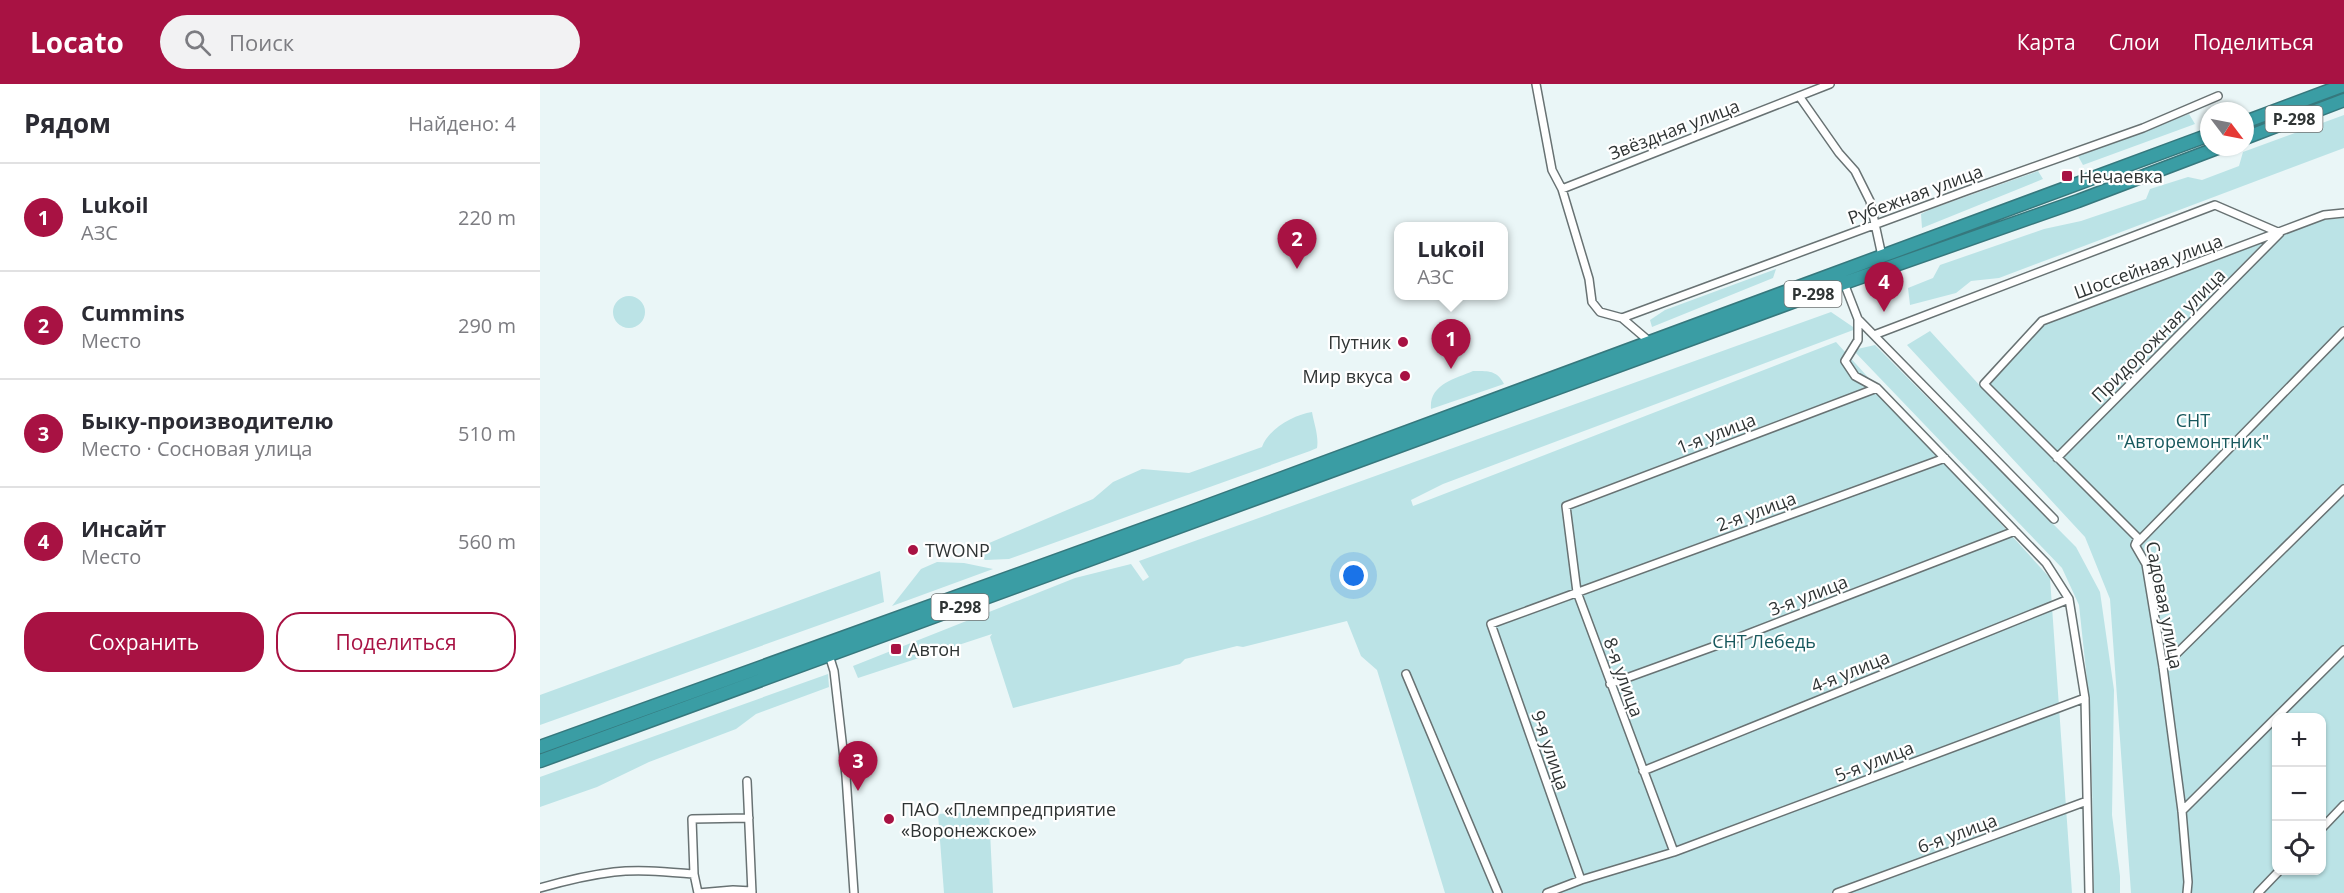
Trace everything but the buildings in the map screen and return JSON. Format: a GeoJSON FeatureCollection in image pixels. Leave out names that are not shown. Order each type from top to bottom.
{"type":"FeatureCollection","features":[{"type":"Feature","properties":{"kind":"highway","name":"Р-298"},"geometry":{"type":"LineString","coordinates":[[2254,119],[2344,85]]}},
{"type":"Feature","properties":{"kind":"highway","name":"Р-298"},"geometry":{"type":"LineString","coordinates":[[2254,135],[2344,100]]}},
{"type":"Feature","properties":{"kind":"highway","name":"Р-298"},"geometry":{"type":"LineString","coordinates":[[540,747],[1379,442],[2200,138]]}},
{"type":"Feature","properties":{"kind":"highway","name":"Р-298"},"geometry":{"type":"LineString","coordinates":[[540,761],[2200,155]]}},
{"type":"Feature","properties":{"kind":"highway"},"geometry":{"type":"LineString","coordinates":[[1442,430],[1459,421],[1520,399],[1525,394],[1520,390]]}},
{"type":"Feature","properties":{"kind":"highway"},"geometry":{"type":"LineString","coordinates":[[1302,482],[1299,481],[1300,478],[1367,452],[1379,442]]}},
{"type":"Feature","properties":{"kind":"street"},"geometry":{"type":"LineString","coordinates":[[1536,84],[1552,170],[1562,189],[1589,279],[1592,302],[1600,312],[1622,318],[1650,342]]}},
{"type":"Feature","properties":{"kind":"street","name":"Звёздная улица"},"geometry":{"type":"LineString","coordinates":[[1562,189],[1830,84]]}},
{"type":"Feature","properties":{"kind":"street"},"geometry":{"type":"LineString","coordinates":[[1799,96],[1839,153],[1855,171],[1870,201],[1882,256]]}},
{"type":"Feature","properties":{"kind":"street","name":"Рубежная улица"},"geometry":{"type":"LineString","coordinates":[[1622,318],[2143,128],[2218,96]]}},
{"type":"Feature","properties":{"kind":"street"},"geometry":{"type":"LineString","coordinates":[[1874,335],[2215,205],[2280,233]]}},
{"type":"Feature","properties":{"kind":"street","name":"Шоссейная улица"},"geometry":{"type":"LineString","coordinates":[[1984,384],[2042,321],[2324,215],[2344,213]]}},
{"type":"Feature","properties":{"kind":"street","name":"Придорожная улица"},"geometry":{"type":"LineString","coordinates":[[2057,458],[2280,233]]}},
{"type":"Feature","properties":{"kind":"street"},"geometry":{"type":"LineString","coordinates":[[1844,283],[1858,320],[1858,340],[1845,361],[1855,376],[1877,388],[2046,562],[2069,599],[2085,698],[2089,893]]}},
{"type":"Feature","properties":{"kind":"street"},"geometry":{"type":"LineString","coordinates":[[1858,320],[2054,519]]}},
{"type":"Feature","properties":{"kind":"street"},"geometry":{"type":"LineString","coordinates":[[2135,545],[2344,331]]}},
{"type":"Feature","properties":{"kind":"street","name":"Садовая улица"},"geometry":{"type":"LineString","coordinates":[[1984,384],[2138,538],[2135,545],[2145,564],[2163,667],[2182,811],[2187,893]]}},
{"type":"Feature","properties":{"kind":"street","name":"1-я улица"},"geometry":{"type":"LineString","coordinates":[[1566,506],[1877,388]]}},
{"type":"Feature","properties":{"kind":"street","name":"2-я улица"},"geometry":{"type":"LineString","coordinates":[[1577,592],[1945,458]]}},
{"type":"Feature","properties":{"kind":"street"},"geometry":{"type":"LineString","coordinates":[[2163,667],[2344,489]]}},
{"type":"Feature","properties":{"kind":"street","name":"8-я улица"},"geometry":{"type":"LineString","coordinates":[[1566,506],[1577,592],[1674,852]]}},
{"type":"Feature","properties":{"kind":"street","name":"3-я улица"},"geometry":{"type":"LineString","coordinates":[[1610,684],[1740,637],[2015,531]]}},
{"type":"Feature","properties":{"kind":"street","name":"9-я улица"},"geometry":{"type":"LineString","coordinates":[[1577,592],[1491,624],[1581,880]]}},
{"type":"Feature","properties":{"kind":"street","name":"4-я улица"},"geometry":{"type":"LineString","coordinates":[[1643,771],[2069,599]]}},
{"type":"Feature","properties":{"kind":"street"},"geometry":{"type":"LineString","coordinates":[[2182,811],[2344,650]]}},
{"type":"Feature","properties":{"kind":"street"},"geometry":{"type":"LineString","coordinates":[[829,655],[834,671],[846,776],[854,893]]}},
{"type":"Feature","properties":{"kind":"street"},"geometry":{"type":"LineString","coordinates":[[1406,674],[1498,893]]}},
{"type":"Feature","properties":{"kind":"street","name":"5-я улица"},"geometry":{"type":"LineString","coordinates":[[1674,852],[2085,698]]}},
{"type":"Feature","properties":{"kind":"street"},"geometry":{"type":"LineString","coordinates":[[747,781],[749,818],[752,892],[698,893],[694,874],[693,819],[749,818]]}},
{"type":"Feature","properties":{"kind":"street","name":"6-я улица"},"geometry":{"type":"LineString","coordinates":[[1838,893],[2087,801]]}},
{"type":"Feature","properties":{"kind":"street"},"geometry":{"type":"LineString","coordinates":[[2326,824],[2344,805]]}},
{"type":"Feature","properties":{"kind":"street"},"geometry":{"type":"LineString","coordinates":[[1547,893],[1581,880],[1674,852]]}},
{"type":"Feature","properties":{"kind":"street"},"geometry":{"type":"LineString","coordinates":[[540,888],[575,878],[615,872],[694,874]]}},
{"type":"Feature","properties":{"kind":"street"},"geometry":{"type":"LineString","coordinates":[[2258,893],[2275,875]]}},
{"type":"Feature","properties":{"kind":"green space"},"geometry":{"type":"Polygon","coordinates":[[[2189,114],[2195,124],[2083,165],[2078,156],[2189,114]]]}},
{"type":"Feature","properties":{"kind":"green space"},"geometry":{"type":"Polygon","coordinates":[[[2344,115],[2344,148],[1999,278],[1971,281],[1956,293],[1910,305],[1908,288],[1933,278],[1940,265],[2044,229],[2081,221],[2146,199],[2150,189],[2188,177],[2202,180],[2239,166],[2242,156],[2254,156],[2254,148],[2344,115]]]}},
{"type":"Feature","properties":{"kind":"green space"},"geometry":{"type":"Polygon","coordinates":[[[2038,171],[2043,179],[1922,228],[1921,214],[1931,209],[2038,171]]]}},
{"type":"Feature","properties":{"kind":"green space","name":"СНТ \"Авторемонтник\""},"geometry":{"type":"Polygon","coordinates":[[[2344,218],[2344,893],[2131,893],[2110,599],[2085,537],[1907,345],[1930,331],[1983,389],[2043,325],[2323,220],[2344,218]]]}},
{"type":"Feature","properties":{"kind":"green space"},"geometry":{"type":"Polygon","coordinates":[[[1776,269],[1773,278],[1652,327],[1650,320],[1665,310],[1776,269]]]}},
{"type":"Feature","properties":{"kind":"green space"},"geometry":{"type":"Polygon","coordinates":[[[629,296],[640,301],[645,312],[640,323],[629,328],[618,323],[613,312],[618,301],[629,296]]]}},
{"type":"Feature","properties":{"kind":"green space","name":"СНТ Лебедь"},"geometry":{"type":"Polygon","coordinates":[[[1831,312],[1856,329],[1443,484],[1411,500],[1413,506],[1836,342],[2050,578],[2072,893],[1445,893],[1377,670],[1361,656],[1347,621],[1185,659],[1180,664],[1013,708],[990,637],[992,634],[858,678],[853,666],[1075,578],[1131,564],[1143,581],[1149,577],[1139,561],[1831,312]]]}},
{"type":"Feature","properties":{"kind":"green space"},"geometry":{"type":"Polygon","coordinates":[[[1875,345],[2076,547],[2100,592],[2114,690],[2112,815],[2120,893],[2094,893],[2091,726],[2079,605],[2062,568],[1853,350],[1875,345]]]}},
{"type":"Feature","properties":{"kind":"green space"},"geometry":{"type":"Polygon","coordinates":[[[1473,371],[1488,371],[1498,376],[1504,384],[1431,409],[1431,401],[1439,388],[1473,371]]]}},
{"type":"Feature","properties":{"kind":"green space"},"geometry":{"type":"Polygon","coordinates":[[[1312,412],[1317,434],[1317,448],[1310,451],[1009,559],[985,560],[975,549],[1093,499],[1113,482],[1142,469],[1189,473],[1262,447],[1276,428],[1298,416],[1312,412]]]}},
{"type":"Feature","properties":{"kind":"green space"},"geometry":{"type":"Polygon","coordinates":[[[937,562],[964,563],[993,569],[892,606],[921,569],[937,562]]]}},
{"type":"Feature","properties":{"kind":"green space"},"geometry":{"type":"Polygon","coordinates":[[[880,571],[884,602],[540,725],[540,695],[880,571]]]}},
{"type":"Feature","properties":{"kind":"green space"},"geometry":{"type":"Polygon","coordinates":[[[828,674],[829,687],[756,714],[736,729],[649,762],[597,787],[540,807],[540,777],[828,674]]]}},
{"type":"Feature","properties":{"kind":"green space"},"geometry":{"type":"Polygon","coordinates":[[[989,811],[993,893],[944,893],[938,814],[989,811]]]}},
{"type":"Feature","properties":{"kind":"place","name":"Нечаевка"},"geometry":{"type":"Point","coordinates":[2067,176]}},
{"type":"Feature","properties":{"kind":"place","name":"Cummins"},"geometry":{"type":"Point","coordinates":[1297,269]}},
{"type":"Feature","properties":{"kind":"place","name":"Инсайт"},"geometry":{"type":"Point","coordinates":[1884,312]}},
{"type":"Feature","properties":{"kind":"place","name":"Путник"},"geometry":{"type":"Point","coordinates":[1403,342]}},
{"type":"Feature","properties":{"kind":"place","name":"Lukoil"},"geometry":{"type":"Point","coordinates":[1451,369]}},
{"type":"Feature","properties":{"kind":"place","name":"Мир вкуса"},"geometry":{"type":"Point","coordinates":[1405,376]}},
{"type":"Feature","properties":{"kind":"place","name":"TWONP"},"geometry":{"type":"Point","coordinates":[913,550]}},
{"type":"Feature","properties":{"kind":"place","name":"Автон"},"geometry":{"type":"Point","coordinates":[896,649]}},
{"type":"Feature","properties":{"kind":"place","name":"Быку-производителю"},"geometry":{"type":"Point","coordinates":[858,791]}},
{"type":"Feature","properties":{"kind":"place","name":"ПАО «Племпредприятие «Воронежское»"},"geometry":{"type":"Point","coordinates":[889,819]}}]}
